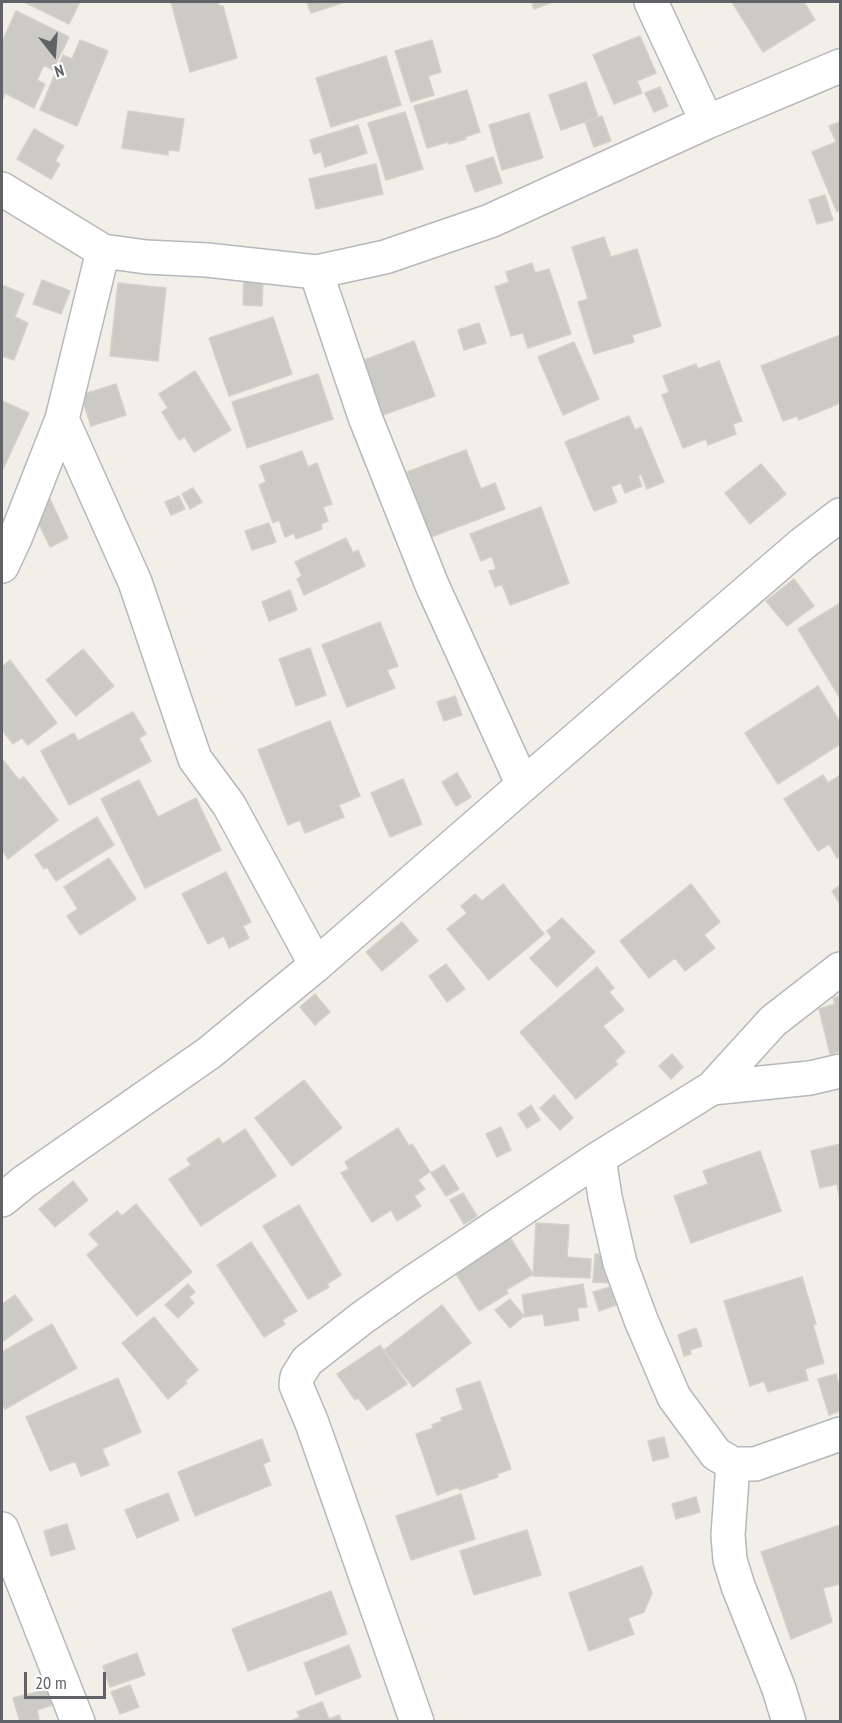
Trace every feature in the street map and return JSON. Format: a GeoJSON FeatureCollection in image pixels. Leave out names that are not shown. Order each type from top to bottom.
{"type":"FeatureCollection","features":[{"type":"Feature","properties":{"kind":"street"},"geometry":{"type":"LineString","coordinates":[[651,2],[707,122]]}},
{"type":"Feature","properties":{"kind":"street"},"geometry":{"type":"LineString","coordinates":[[2,189],[103,251],[316,272],[385,257],[490,221],[707,122],[840,66]]}},
{"type":"Feature","properties":{"kind":"street"},"geometry":{"type":"LineString","coordinates":[[2,566],[63,419],[103,251]]}},
{"type":"Feature","properties":{"kind":"street"},"geometry":{"type":"LineString","coordinates":[[316,272],[365,417],[432,585],[523,785]]}},
{"type":"Feature","properties":{"kind":"street"},"geometry":{"type":"LineString","coordinates":[[63,419],[135,582],[195,759],[229,806],[316,965]]}},
{"type":"Feature","properties":{"kind":"street"},"geometry":{"type":"LineString","coordinates":[[2,1200],[24,1182],[209,1053],[316,965],[801,545],[840,514]]}},
{"type":"Feature","properties":{"kind":"street"},"geometry":{"type":"LineString","coordinates":[[417,1722],[320,1446],[296,1385],[297,1377],[307,1361],[362,1318],[599,1158],[711,1088],[773,1021],[840,969]]}},
{"type":"Feature","properties":{"kind":"street"},"geometry":{"type":"LineString","coordinates":[[711,1088],[810,1078],[840,1071]]}},
{"type":"Feature","properties":{"kind":"street"},"geometry":{"type":"LineString","coordinates":[[599,1158],[620,1263],[640,1320],[674,1397],[716,1454],[733,1464],[755,1464],[840,1434]]}},
{"type":"Feature","properties":{"kind":"street"},"geometry":{"type":"LineString","coordinates":[[733,1464],[728,1535],[730,1560],[779,1689],[789,1722]]}},
{"type":"Feature","properties":{"kind":"street"},"geometry":{"type":"LineString","coordinates":[[2,1529],[78,1722]]}},
{"type":"Feature","properties":{"kind":"building"},"geometry":{"type":"Polygon","coordinates":[[[24,2],[80,2],[69,24],[24,2]]]}},
{"type":"Feature","properties":{"kind":"building"},"geometry":{"type":"Polygon","coordinates":[[[171,2],[218,2],[219,6],[223,6],[237,58],[190,72],[171,2]]]}},
{"type":"Feature","properties":{"kind":"building"},"geometry":{"type":"Polygon","coordinates":[[[307,2],[345,2],[311,13],[307,2]]]}},
{"type":"Feature","properties":{"kind":"building"},"geometry":{"type":"Polygon","coordinates":[[[532,2],[550,2],[550,3],[534,9],[532,2]]]}},
{"type":"Feature","properties":{"kind":"building"},"geometry":{"type":"Polygon","coordinates":[[[732,2],[804,2],[815,20],[763,52],[732,2]]]}},
{"type":"Feature","properties":{"kind":"building"},"geometry":{"type":"Polygon","coordinates":[[[16,11],[69,37],[53,70],[44,65],[37,80],[45,84],[34,108],[5,93],[2,101],[2,42],[16,11]]]}},
{"type":"Feature","properties":{"kind":"building"},"geometry":{"type":"Polygon","coordinates":[[[640,36],[656,73],[637,81],[642,93],[614,104],[593,55],[640,36]]]}},
{"type":"Feature","properties":{"kind":"building"},"geometry":{"type":"Polygon","coordinates":[[[80,40],[108,51],[77,126],[40,110],[63,55],[72,59],[80,40]]]}},
{"type":"Feature","properties":{"kind":"building"},"geometry":{"type":"Polygon","coordinates":[[[432,40],[441,72],[428,76],[434,95],[411,102],[395,51],[432,40]]]}},
{"type":"Feature","properties":{"kind":"building"},"geometry":{"type":"Polygon","coordinates":[[[386,56],[401,105],[331,127],[316,78],[386,56]]]}},
{"type":"Feature","properties":{"kind":"building"},"geometry":{"type":"Polygon","coordinates":[[[586,82],[598,117],[561,130],[549,95],[586,82]]]}},
{"type":"Feature","properties":{"kind":"building"},"geometry":{"type":"Polygon","coordinates":[[[660,87],[668,106],[654,112],[645,93],[660,87]]]}},
{"type":"Feature","properties":{"kind":"building"},"geometry":{"type":"Polygon","coordinates":[[[467,90],[480,132],[465,137],[466,139],[427,148],[414,106],[467,90]]]}},
{"type":"Feature","properties":{"kind":"building"},"geometry":{"type":"Polygon","coordinates":[[[128,111],[184,119],[179,151],[168,150],[168,155],[122,148],[128,111]]]}},
{"type":"Feature","properties":{"kind":"building"},"geometry":{"type":"Polygon","coordinates":[[[405,112],[423,169],[386,180],[368,123],[405,112]]]}},
{"type":"Feature","properties":{"kind":"building"},"geometry":{"type":"Polygon","coordinates":[[[529,113],[543,158],[502,170],[489,125],[529,113]]]}},
{"type":"Feature","properties":{"kind":"building"},"geometry":{"type":"Polygon","coordinates":[[[602,116],[611,141],[594,147],[585,122],[602,116]]]}},
{"type":"Feature","properties":{"kind":"building"},"geometry":{"type":"Polygon","coordinates":[[[840,122],[840,210],[837,212],[812,152],[836,142],[829,126],[840,122]]]}},
{"type":"Feature","properties":{"kind":"building"},"geometry":{"type":"Polygon","coordinates":[[[358,125],[367,153],[325,167],[321,152],[314,154],[310,140],[358,125]]]}},
{"type":"Feature","properties":{"kind":"building"},"geometry":{"type":"Polygon","coordinates":[[[34,129],[64,146],[55,161],[60,164],[51,179],[17,159],[34,129]]]}},
{"type":"Feature","properties":{"kind":"building"},"geometry":{"type":"Polygon","coordinates":[[[493,157],[502,183],[475,192],[466,166],[493,157]]]}},
{"type":"Feature","properties":{"kind":"building"},"geometry":{"type":"Polygon","coordinates":[[[376,164],[383,194],[316,209],[309,179],[376,164]]]}},
{"type":"Feature","properties":{"kind":"building"},"geometry":{"type":"Polygon","coordinates":[[[825,195],[833,220],[817,224],[809,200],[825,195]]]}},
{"type":"Feature","properties":{"kind":"building"},"geometry":{"type":"Polygon","coordinates":[[[604,237],[611,257],[637,249],[661,326],[632,335],[634,342],[594,354],[578,302],[588,299],[572,247],[604,237]]]}},
{"type":"Feature","properties":{"kind":"building"},"geometry":{"type":"Polygon","coordinates":[[[532,263],[535,273],[549,269],[571,334],[528,348],[523,333],[511,336],[495,287],[509,282],[506,272],[532,263]]]}},
{"type":"Feature","properties":{"kind":"building"},"geometry":{"type":"Polygon","coordinates":[[[244,278],[263,279],[262,306],[243,305],[244,278]]]}},
{"type":"Feature","properties":{"kind":"building"},"geometry":{"type":"Polygon","coordinates":[[[42,280],[70,291],[61,314],[33,304],[42,280]]]}},
{"type":"Feature","properties":{"kind":"building"},"geometry":{"type":"Polygon","coordinates":[[[118,283],[166,288],[158,361],[110,356],[118,283]]]}},
{"type":"Feature","properties":{"kind":"building"},"geometry":{"type":"Polygon","coordinates":[[[2,285],[24,294],[15,317],[28,323],[14,360],[2,356],[2,285]]]}},
{"type":"Feature","properties":{"kind":"building"},"geometry":{"type":"Polygon","coordinates":[[[273,317],[292,374],[229,396],[209,338],[273,317]]]}},
{"type":"Feature","properties":{"kind":"building"},"geometry":{"type":"Polygon","coordinates":[[[479,323],[486,343],[464,350],[458,330],[479,323]]]}},
{"type":"Feature","properties":{"kind":"building"},"geometry":{"type":"Polygon","coordinates":[[[840,335],[840,403],[799,420],[797,416],[783,421],[761,366],[840,335]]]}},
{"type":"Feature","properties":{"kind":"building"},"geometry":{"type":"Polygon","coordinates":[[[414,341],[435,396],[383,415],[362,361],[414,341]]]}},
{"type":"Feature","properties":{"kind":"building"},"geometry":{"type":"Polygon","coordinates":[[[574,342],[599,399],[563,415],[538,357],[574,342]]]}},
{"type":"Feature","properties":{"kind":"building"},"geometry":{"type":"Polygon","coordinates":[[[719,361],[742,421],[733,424],[736,434],[708,445],[706,439],[683,448],[662,395],[669,392],[663,376],[696,364],[698,369],[719,361]]]}},
{"type":"Feature","properties":{"kind":"building"},"geometry":{"type":"Polygon","coordinates":[[[195,371],[231,430],[194,452],[185,437],[179,440],[162,412],[168,408],[159,394],[195,371]]]}},
{"type":"Feature","properties":{"kind":"building"},"geometry":{"type":"Polygon","coordinates":[[[318,374],[333,419],[247,448],[232,402],[318,374]]]}},
{"type":"Feature","properties":{"kind":"building"},"geometry":{"type":"Polygon","coordinates":[[[116,384],[126,415],[91,426],[81,395],[116,384]]]}},
{"type":"Feature","properties":{"kind":"building"},"geometry":{"type":"Polygon","coordinates":[[[2,401],[29,413],[3,469],[2,469],[2,401]]]}},
{"type":"Feature","properties":{"kind":"building"},"geometry":{"type":"Polygon","coordinates":[[[629,416],[635,430],[641,427],[664,482],[647,489],[641,474],[638,476],[642,486],[625,493],[621,483],[611,487],[617,502],[594,511],[565,442],[629,416]]]}},
{"type":"Feature","properties":{"kind":"building"},"geometry":{"type":"Polygon","coordinates":[[[466,450],[481,489],[495,483],[505,509],[431,537],[407,472],[466,450]]]}},
{"type":"Feature","properties":{"kind":"building"},"geometry":{"type":"Polygon","coordinates":[[[302,451],[308,467],[317,463],[332,504],[323,507],[328,521],[321,524],[322,529],[296,539],[294,533],[285,537],[279,520],[273,523],[259,485],[266,482],[260,466],[302,451]]]}},
{"type":"Feature","properties":{"kind":"building"},"geometry":{"type":"Polygon","coordinates":[[[761,464],[786,494],[750,524],[725,493],[761,464]]]}},
{"type":"Feature","properties":{"kind":"building"},"geometry":{"type":"Polygon","coordinates":[[[45,488],[68,538],[50,547],[35,516],[45,488]]]}},
{"type":"Feature","properties":{"kind":"building"},"geometry":{"type":"Polygon","coordinates":[[[193,488],[202,502],[190,509],[182,494],[193,488]]]}},
{"type":"Feature","properties":{"kind":"building"},"geometry":{"type":"Polygon","coordinates":[[[179,496],[185,509],[171,515],[165,502],[179,496]]]}},
{"type":"Feature","properties":{"kind":"building"},"geometry":{"type":"Polygon","coordinates":[[[541,507],[569,583],[510,605],[502,584],[495,587],[489,571],[496,569],[492,556],[481,561],[470,534],[541,507]]]}},
{"type":"Feature","properties":{"kind":"building"},"geometry":{"type":"Polygon","coordinates":[[[269,523],[276,542],[252,550],[245,531],[269,523]]]}},
{"type":"Feature","properties":{"kind":"building"},"geometry":{"type":"Polygon","coordinates":[[[346,538],[353,553],[358,550],[365,566],[304,595],[297,579],[302,576],[295,562],[346,538]]]}},
{"type":"Feature","properties":{"kind":"building"},"geometry":{"type":"Polygon","coordinates":[[[794,579],[814,606],[787,626],[766,601],[794,579]]]}},
{"type":"Feature","properties":{"kind":"building"},"geometry":{"type":"Polygon","coordinates":[[[290,590],[297,610],[269,621],[262,602],[290,590]]]}},
{"type":"Feature","properties":{"kind":"building"},"geometry":{"type":"Polygon","coordinates":[[[839,604],[840,606],[840,698],[798,629],[839,604]]]}},
{"type":"Feature","properties":{"kind":"building"},"geometry":{"type":"Polygon","coordinates":[[[380,622],[398,666],[387,670],[395,688],[347,707],[322,645],[380,622]]]}},
{"type":"Feature","properties":{"kind":"building"},"geometry":{"type":"Polygon","coordinates":[[[310,648],[326,695],[296,706],[279,659],[310,648]]]}},
{"type":"Feature","properties":{"kind":"building"},"geometry":{"type":"Polygon","coordinates":[[[83,649],[114,686],[76,716],[46,680],[83,649]]]}},
{"type":"Feature","properties":{"kind":"building"},"geometry":{"type":"Polygon","coordinates":[[[10,660],[57,723],[28,745],[22,738],[13,744],[2,730],[2,667],[10,660]]]}},
{"type":"Feature","properties":{"kind":"building"},"geometry":{"type":"Polygon","coordinates":[[[818,686],[840,722],[840,744],[778,784],[745,733],[818,686]]]}},
{"type":"Feature","properties":{"kind":"building"},"geometry":{"type":"Polygon","coordinates":[[[455,696],[462,715],[444,721],[437,702],[455,696]]]}},
{"type":"Feature","properties":{"kind":"building"},"geometry":{"type":"Polygon","coordinates":[[[133,712],[146,734],[139,738],[151,761],[69,805],[41,751],[74,733],[78,741],[133,712]]]}},
{"type":"Feature","properties":{"kind":"building"},"geometry":{"type":"Polygon","coordinates":[[[330,721],[360,796],[339,805],[344,817],[305,833],[300,820],[288,825],[258,750],[330,721]]]}},
{"type":"Feature","properties":{"kind":"building"},"geometry":{"type":"Polygon","coordinates":[[[3,760],[19,780],[24,777],[58,820],[8,859],[2,852],[3,760]]]}},
{"type":"Feature","properties":{"kind":"building"},"geometry":{"type":"Polygon","coordinates":[[[457,773],[471,797],[456,806],[442,782],[457,773]]]}},
{"type":"Feature","properties":{"kind":"building"},"geometry":{"type":"Polygon","coordinates":[[[823,775],[828,783],[840,775],[840,856],[837,858],[829,844],[818,851],[784,799],[823,775]]]}},
{"type":"Feature","properties":{"kind":"building"},"geometry":{"type":"Polygon","coordinates":[[[403,779],[422,824],[390,837],[371,793],[403,779]]]}},
{"type":"Feature","properties":{"kind":"building"},"geometry":{"type":"Polygon","coordinates":[[[139,780],[158,817],[196,798],[221,850],[145,888],[101,799],[139,780]]]}},
{"type":"Feature","properties":{"kind":"building"},"geometry":{"type":"Polygon","coordinates":[[[97,817],[114,845],[56,881],[35,855],[97,817]]]}},
{"type":"Feature","properties":{"kind":"building"},"geometry":{"type":"Polygon","coordinates":[[[109,858],[136,899],[80,935],[67,916],[78,909],[64,887],[109,858]]]}},
{"type":"Feature","properties":{"kind":"building"},"geometry":{"type":"Polygon","coordinates":[[[226,872],[251,922],[243,926],[249,938],[229,948],[224,936],[208,944],[182,894],[226,872]]]}},
{"type":"Feature","properties":{"kind":"building"},"geometry":{"type":"Polygon","coordinates":[[[503,884],[544,934],[489,980],[447,929],[467,913],[461,906],[475,894],[482,901],[503,884]]]}},
{"type":"Feature","properties":{"kind":"building"},"geometry":{"type":"Polygon","coordinates":[[[691,884],[720,922],[704,935],[715,948],[685,971],[675,958],[649,978],[620,941],[691,884]]]}},
{"type":"Feature","properties":{"kind":"building"},"geometry":{"type":"Polygon","coordinates":[[[840,885],[840,904],[832,891],[840,885]]]}},
{"type":"Feature","properties":{"kind":"building"},"geometry":{"type":"Polygon","coordinates":[[[562,918],[595,952],[557,987],[530,958],[552,938],[547,931],[562,918]]]}},
{"type":"Feature","properties":{"kind":"building"},"geometry":{"type":"Polygon","coordinates":[[[402,922],[418,941],[382,971],[366,952],[402,922]]]}},
{"type":"Feature","properties":{"kind":"building"},"geometry":{"type":"Polygon","coordinates":[[[446,964],[465,989],[447,1002],[429,976],[446,964]]]}},
{"type":"Feature","properties":{"kind":"building"},"geometry":{"type":"Polygon","coordinates":[[[597,967],[614,988],[609,992],[624,1010],[603,1026],[625,1052],[615,1061],[618,1064],[576,1099],[520,1032],[597,967]]]}},
{"type":"Feature","properties":{"kind":"building"},"geometry":{"type":"Polygon","coordinates":[[[315,994],[330,1012],[315,1025],[300,1007],[315,994]]]}},
{"type":"Feature","properties":{"kind":"building"},"geometry":{"type":"Polygon","coordinates":[[[840,996],[840,1051],[830,1054],[819,1009],[835,1004],[833,998],[840,996]]]}},
{"type":"Feature","properties":{"kind":"building"},"geometry":{"type":"Polygon","coordinates":[[[672,1054],[683,1067],[671,1079],[659,1066],[672,1054]]]}},
{"type":"Feature","properties":{"kind":"building"},"geometry":{"type":"Polygon","coordinates":[[[304,1080],[342,1128],[292,1166],[255,1118],[304,1080]]]}},
{"type":"Feature","properties":{"kind":"building"},"geometry":{"type":"Polygon","coordinates":[[[554,1095],[573,1118],[560,1130],[540,1108],[554,1095]]]}},
{"type":"Feature","properties":{"kind":"building"},"geometry":{"type":"Polygon","coordinates":[[[531,1105],[540,1120],[527,1128],[518,1114],[531,1105]]]}},
{"type":"Feature","properties":{"kind":"building"},"geometry":{"type":"Polygon","coordinates":[[[501,1127],[511,1150],[497,1157],[486,1134],[501,1127]]]}},
{"type":"Feature","properties":{"kind":"building"},"geometry":{"type":"Polygon","coordinates":[[[398,1128],[409,1146],[412,1144],[430,1172],[418,1180],[425,1189],[414,1196],[421,1206],[397,1221],[391,1210],[372,1222],[341,1173],[349,1169],[345,1162],[398,1128]]]}},
{"type":"Feature","properties":{"kind":"building"},"geometry":{"type":"Polygon","coordinates":[[[245,1129],[276,1176],[201,1226],[169,1179],[191,1165],[187,1159],[219,1138],[223,1144],[245,1129]]]}},
{"type":"Feature","properties":{"kind":"building"},"geometry":{"type":"Polygon","coordinates":[[[840,1144],[840,1200],[837,1184],[820,1188],[811,1151],[840,1144]]]}},
{"type":"Feature","properties":{"kind":"building"},"geometry":{"type":"Polygon","coordinates":[[[760,1151],[781,1211],[691,1243],[674,1196],[708,1184],[703,1171],[760,1151]]]}},
{"type":"Feature","properties":{"kind":"building"},"geometry":{"type":"Polygon","coordinates":[[[444,1165],[459,1189],[446,1196],[431,1173],[444,1165]]]}},
{"type":"Feature","properties":{"kind":"building"},"geometry":{"type":"Polygon","coordinates":[[[73,1181],[88,1200],[55,1227],[39,1209],[73,1181]]]}},
{"type":"Feature","properties":{"kind":"building"},"geometry":{"type":"Polygon","coordinates":[[[463,1193],[477,1216],[464,1224],[450,1200],[463,1193]]]}},
{"type":"Feature","properties":{"kind":"building"},"geometry":{"type":"Polygon","coordinates":[[[136,1204],[192,1272],[137,1316],[87,1255],[99,1245],[89,1234],[117,1211],[122,1216],[136,1204]]]}},
{"type":"Feature","properties":{"kind":"building"},"geometry":{"type":"Polygon","coordinates":[[[299,1205],[341,1275],[327,1284],[329,1287],[308,1299],[263,1226],[299,1205]]]}},
{"type":"Feature","properties":{"kind":"building"},"geometry":{"type":"Polygon","coordinates":[[[536,1223],[569,1225],[567,1257],[591,1259],[590,1278],[533,1276],[536,1223]]]}},
{"type":"Feature","properties":{"kind":"building"},"geometry":{"type":"Polygon","coordinates":[[[506,1231],[533,1274],[506,1290],[508,1293],[479,1311],[453,1269],[506,1231]]]}},
{"type":"Feature","properties":{"kind":"building"},"geometry":{"type":"Polygon","coordinates":[[[251,1242],[297,1311],[282,1320],[285,1324],[264,1337],[217,1265],[251,1242]]]}},
{"type":"Feature","properties":{"kind":"building"},"geometry":{"type":"Polygon","coordinates":[[[595,1254],[612,1255],[610,1283],[593,1282],[595,1254]]]}},
{"type":"Feature","properties":{"kind":"building"},"geometry":{"type":"Polygon","coordinates":[[[802,1277],[816,1324],[813,1325],[824,1363],[805,1369],[808,1380],[768,1392],[764,1381],[750,1386],[724,1301],[802,1277]]]}},
{"type":"Feature","properties":{"kind":"building"},"geometry":{"type":"Polygon","coordinates":[[[188,1284],[195,1292],[189,1297],[194,1303],[178,1318],[165,1305],[188,1284]]]}},
{"type":"Feature","properties":{"kind":"building"},"geometry":{"type":"Polygon","coordinates":[[[583,1284],[587,1307],[577,1308],[579,1320],[545,1326],[543,1314],[525,1317],[522,1295],[583,1284]]]}},
{"type":"Feature","properties":{"kind":"building"},"geometry":{"type":"Polygon","coordinates":[[[610,1287],[616,1305],[599,1311],[593,1292],[610,1287]]]}},
{"type":"Feature","properties":{"kind":"building"},"geometry":{"type":"Polygon","coordinates":[[[15,1295],[33,1320],[2,1342],[2,1304],[15,1295]]]}},
{"type":"Feature","properties":{"kind":"building"},"geometry":{"type":"Polygon","coordinates":[[[510,1299],[524,1316],[510,1328],[495,1310],[510,1299]]]}},
{"type":"Feature","properties":{"kind":"building"},"geometry":{"type":"Polygon","coordinates":[[[442,1305],[471,1343],[413,1387],[384,1350],[442,1305]]]}},
{"type":"Feature","properties":{"kind":"building"},"geometry":{"type":"Polygon","coordinates":[[[154,1317],[198,1370],[168,1399],[122,1343],[154,1317]]]}},
{"type":"Feature","properties":{"kind":"building"},"geometry":{"type":"Polygon","coordinates":[[[52,1324],[77,1368],[5,1409],[2,1403],[2,1352],[52,1324]]]}},
{"type":"Feature","properties":{"kind":"building"},"geometry":{"type":"Polygon","coordinates":[[[696,1328],[702,1346],[690,1350],[691,1354],[684,1356],[678,1335],[696,1328]]]}},
{"type":"Feature","properties":{"kind":"building"},"geometry":{"type":"Polygon","coordinates":[[[380,1345],[407,1384],[367,1410],[358,1398],[355,1400],[337,1374],[380,1345]]]}},
{"type":"Feature","properties":{"kind":"building"},"geometry":{"type":"Polygon","coordinates":[[[836,1374],[840,1388],[840,1411],[829,1415],[818,1379],[836,1374]]]}},
{"type":"Feature","properties":{"kind":"building"},"geometry":{"type":"Polygon","coordinates":[[[118,1378],[141,1432],[102,1449],[109,1465],[81,1476],[75,1461],[50,1471],[26,1417],[118,1378]]]}},
{"type":"Feature","properties":{"kind":"building"},"geometry":{"type":"Polygon","coordinates":[[[480,1381],[511,1469],[497,1474],[498,1477],[437,1495],[416,1434],[433,1428],[432,1425],[442,1421],[441,1418],[463,1410],[456,1389],[480,1381]]]}},
{"type":"Feature","properties":{"kind":"building"},"geometry":{"type":"Polygon","coordinates":[[[664,1437],[669,1457],[653,1461],[648,1441],[664,1437]]]}},
{"type":"Feature","properties":{"kind":"building"},"geometry":{"type":"Polygon","coordinates":[[[262,1439],[270,1461],[263,1464],[271,1485],[195,1516],[178,1472],[262,1439]]]}},
{"type":"Feature","properties":{"kind":"building"},"geometry":{"type":"Polygon","coordinates":[[[168,1493],[179,1520],[137,1538],[125,1510],[168,1493]]]}},
{"type":"Feature","properties":{"kind":"building"},"geometry":{"type":"Polygon","coordinates":[[[461,1494],[475,1539],[411,1560],[396,1516],[461,1494]]]}},
{"type":"Feature","properties":{"kind":"building"},"geometry":{"type":"Polygon","coordinates":[[[696,1497],[700,1512],[676,1519],[672,1504],[696,1497]]]}},
{"type":"Feature","properties":{"kind":"building"},"geometry":{"type":"Polygon","coordinates":[[[67,1524],[75,1549],[51,1556],[44,1531],[67,1524]]]}},
{"type":"Feature","properties":{"kind":"building"},"geometry":{"type":"Polygon","coordinates":[[[840,1525],[840,1584],[823,1588],[832,1622],[791,1639],[761,1552],[840,1525]]]}},
{"type":"Feature","properties":{"kind":"building"},"geometry":{"type":"Polygon","coordinates":[[[527,1530],[541,1575],[474,1595],[460,1551],[527,1530]]]}},
{"type":"Feature","properties":{"kind":"building"},"geometry":{"type":"Polygon","coordinates":[[[642,1566],[652,1593],[644,1612],[628,1618],[634,1634],[589,1651],[569,1593],[642,1566]]]}},
{"type":"Feature","properties":{"kind":"building"},"geometry":{"type":"Polygon","coordinates":[[[331,1591],[347,1634],[248,1671],[232,1629],[331,1591]]]}},
{"type":"Feature","properties":{"kind":"building"},"geometry":{"type":"Polygon","coordinates":[[[349,1645],[361,1677],[316,1695],[304,1663],[349,1645]]]}},
{"type":"Feature","properties":{"kind":"building"},"geometry":{"type":"Polygon","coordinates":[[[137,1653],[145,1675],[110,1687],[103,1666],[137,1653]]]}},
{"type":"Feature","properties":{"kind":"building"},"geometry":{"type":"Polygon","coordinates":[[[130,1685],[139,1707],[120,1714],[111,1692],[130,1685]]]}},
{"type":"Feature","properties":{"kind":"building"},"geometry":{"type":"Polygon","coordinates":[[[48,1689],[52,1705],[37,1710],[39,1719],[20,1722],[13,1698],[48,1689]]]}},
{"type":"Feature","properties":{"kind":"building"},"geometry":{"type":"Polygon","coordinates":[[[322,1702],[329,1719],[339,1715],[342,1722],[288,1722],[300,1717],[297,1712],[322,1702]]]}}]}
